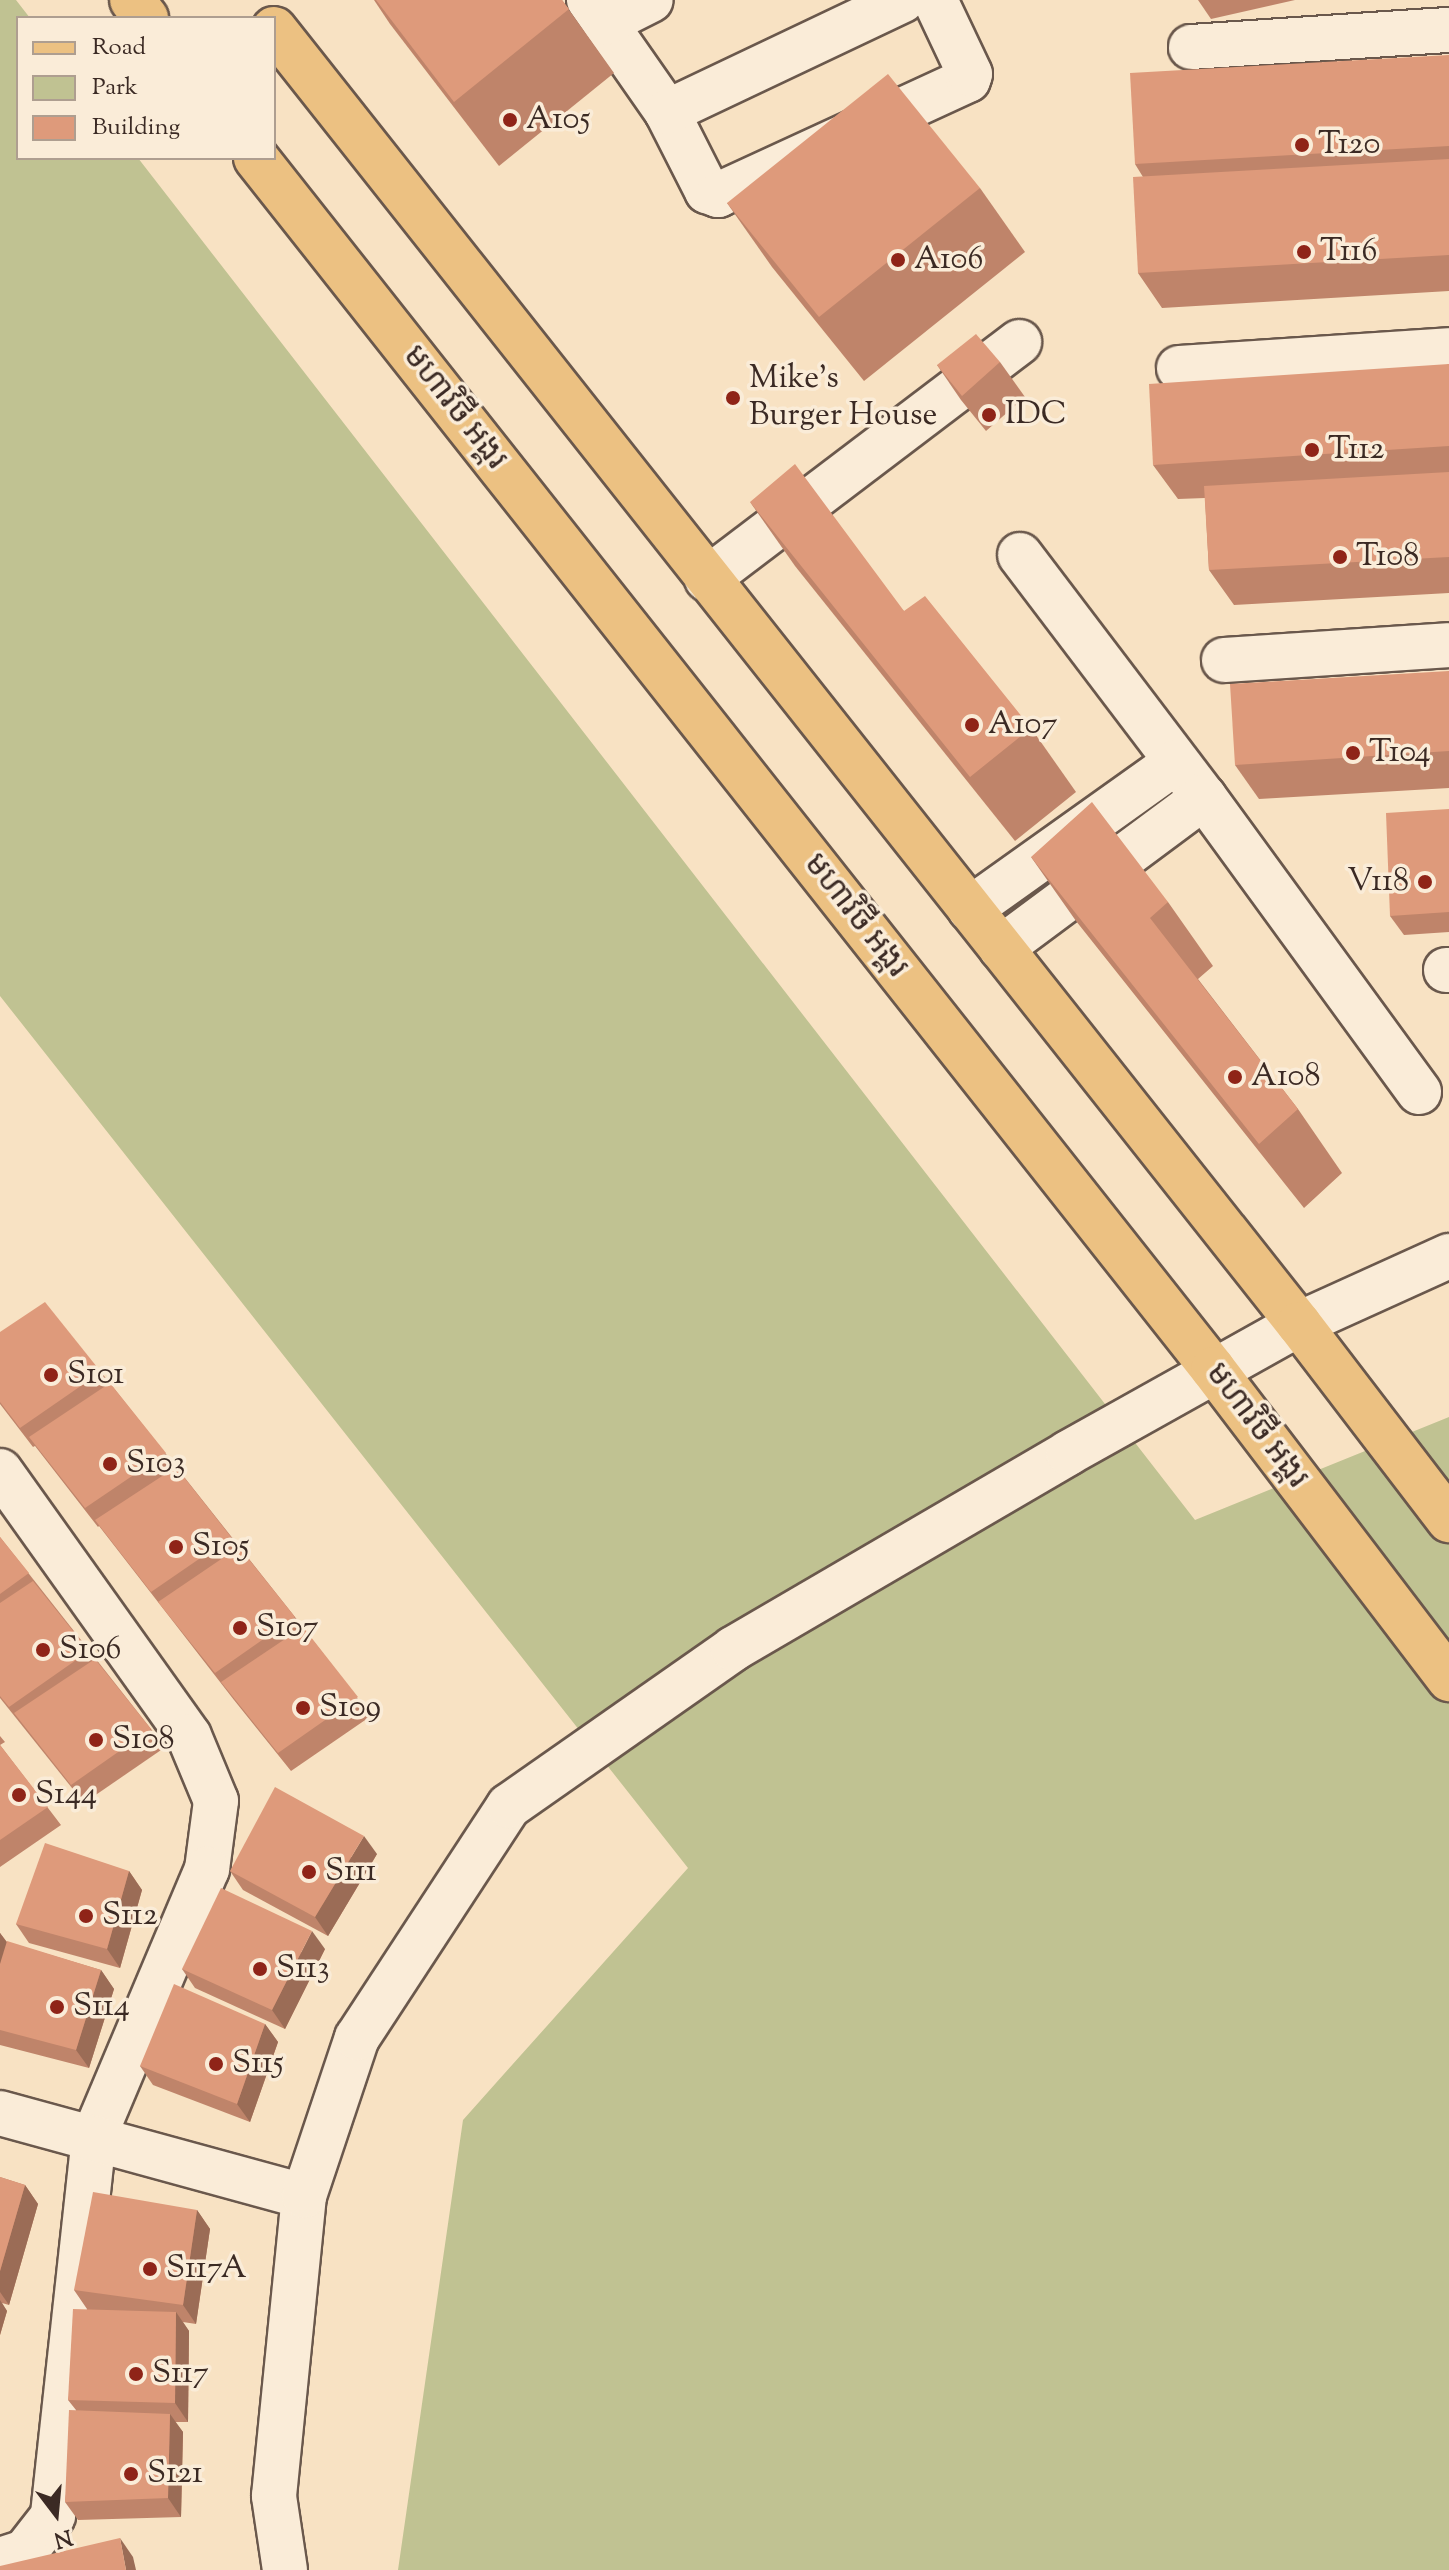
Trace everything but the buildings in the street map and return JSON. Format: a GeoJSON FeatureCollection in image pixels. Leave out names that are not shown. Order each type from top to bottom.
{"type":"FeatureCollection","features":[{"type":"Feature","properties":{"kind":"main road"},"geometry":{"type":"LineString","coordinates":[[132,0],[144,16]]}},
{"type":"Feature","properties":{"kind":"main road"},"geometry":{"type":"LineString","coordinates":[[251,0],[264,16]]}},
{"type":"Feature","properties":{"kind":"main road"},"geometry":{"type":"LineString","coordinates":[[276,32],[1299,1324],[1449,1520]]}},
{"type":"Feature","properties":{"kind":"main road","name":"មហាវិថី អង្គរ"},"geometry":{"type":"LineString","coordinates":[[258,160],[1213,1369],[1449,1679]]}},
{"type":"Feature","properties":{"kind":"street"},"geometry":{"type":"LineString","coordinates":[[651,0],[597,12],[667,112],[707,191],[718,195],[968,80],[970,74],[935,0]]}},
{"type":"Feature","properties":{"kind":"street"},"geometry":{"type":"LineString","coordinates":[[667,112],[903,0]]}},
{"type":"Feature","properties":{"kind":"street"},"geometry":{"type":"LineString","coordinates":[[1191,47],[1449,30]]}},
{"type":"Feature","properties":{"kind":"street"},"geometry":{"type":"LineString","coordinates":[[707,579],[1019,342]]}},
{"type":"Feature","properties":{"kind":"street"},"geometry":{"type":"LineString","coordinates":[[1179,368],[1449,350]]}},
{"type":"Feature","properties":{"kind":"street"},"geometry":{"type":"LineString","coordinates":[[1020,555],[1204,797],[1419,1092]]}},
{"type":"Feature","properties":{"kind":"street"},"geometry":{"type":"LineString","coordinates":[[1224,660],[1449,645]]}},
{"type":"Feature","properties":{"kind":"street"},"geometry":{"type":"LineString","coordinates":[[970,909],[1176,762]]}},
{"type":"Feature","properties":{"kind":"street"},"geometry":{"type":"LineString","coordinates":[[1001,948],[1204,797]]}},
{"type":"Feature","properties":{"kind":"street"},"geometry":{"type":"LineString","coordinates":[[285,2570],[274,2496],[304,2196],[357,2038],[509,1806],[733,1649],[1213,1369],[1299,1324],[1449,1256]]}},
{"type":"Feature","properties":{"kind":"street"},"geometry":{"type":"LineString","coordinates":[[0,1471],[189,1736],[216,1801],[207,1869],[94,2137],[53,2516],[25,2552],[0,2560]]}},
{"type":"Feature","properties":{"kind":"street"},"geometry":{"type":"LineString","coordinates":[[0,2113],[304,2196]]}},
{"type":"Feature","properties":{"kind":"green space"},"geometry":{"type":"Polygon","coordinates":[[[0,0],[16,0],[28,16],[16,16],[16,160],[140,160],[1195,1520],[1449,1417],[1449,2570],[398,2570],[463,2120],[688,1868],[0,996],[0,0]]]}},
{"type":"Feature","properties":{"kind":"place","name":"A105"},"geometry":{"type":"Point","coordinates":[510,120]}},
{"type":"Feature","properties":{"kind":"place","name":"T120"},"geometry":{"type":"Point","coordinates":[1302,145]}},
{"type":"Feature","properties":{"kind":"place","name":"T116"},"geometry":{"type":"Point","coordinates":[1304,252]}},
{"type":"Feature","properties":{"kind":"place","name":"A106"},"geometry":{"type":"Point","coordinates":[898,260]}},
{"type":"Feature","properties":{"kind":"place","name":"Mike's Burger House"},"geometry":{"type":"Point","coordinates":[733,398]}},
{"type":"Feature","properties":{"kind":"place","name":"IDC"},"geometry":{"type":"Point","coordinates":[989,415]}},
{"type":"Feature","properties":{"kind":"place","name":"T112"},"geometry":{"type":"Point","coordinates":[1312,450]}},
{"type":"Feature","properties":{"kind":"place","name":"T108"},"geometry":{"type":"Point","coordinates":[1340,557]}},
{"type":"Feature","properties":{"kind":"place","name":"A107"},"geometry":{"type":"Point","coordinates":[972,725]}},
{"type":"Feature","properties":{"kind":"place","name":"T104"},"geometry":{"type":"Point","coordinates":[1353,753]}},
{"type":"Feature","properties":{"kind":"place","name":"V118"},"geometry":{"type":"Point","coordinates":[1425,882]}},
{"type":"Feature","properties":{"kind":"place","name":"A108"},"geometry":{"type":"Point","coordinates":[1235,1077]}},
{"type":"Feature","properties":{"kind":"place","name":"S101"},"geometry":{"type":"Point","coordinates":[51,1375]}},
{"type":"Feature","properties":{"kind":"place","name":"S103"},"geometry":{"type":"Point","coordinates":[110,1464]}},
{"type":"Feature","properties":{"kind":"place","name":"S105"},"geometry":{"type":"Point","coordinates":[176,1547]}},
{"type":"Feature","properties":{"kind":"place","name":"S107"},"geometry":{"type":"Point","coordinates":[240,1628]}},
{"type":"Feature","properties":{"kind":"place","name":"S106"},"geometry":{"type":"Point","coordinates":[43,1650]}},
{"type":"Feature","properties":{"kind":"place","name":"S109"},"geometry":{"type":"Point","coordinates":[303,1708]}},
{"type":"Feature","properties":{"kind":"place","name":"S108"},"geometry":{"type":"Point","coordinates":[96,1740]}},
{"type":"Feature","properties":{"kind":"place","name":"S144"},"geometry":{"type":"Point","coordinates":[19,1795]}},
{"type":"Feature","properties":{"kind":"place","name":"S111"},"geometry":{"type":"Point","coordinates":[309,1872]}},
{"type":"Feature","properties":{"kind":"place","name":"S112"},"geometry":{"type":"Point","coordinates":[86,1916]}},
{"type":"Feature","properties":{"kind":"place","name":"S113"},"geometry":{"type":"Point","coordinates":[260,1969]}},
{"type":"Feature","properties":{"kind":"place","name":"S114"},"geometry":{"type":"Point","coordinates":[57,2007]}},
{"type":"Feature","properties":{"kind":"place","name":"S115"},"geometry":{"type":"Point","coordinates":[216,2064]}},
{"type":"Feature","properties":{"kind":"place","name":"S117A"},"geometry":{"type":"Point","coordinates":[150,2269]}},
{"type":"Feature","properties":{"kind":"place","name":"S117"},"geometry":{"type":"Point","coordinates":[136,2374]}},
{"type":"Feature","properties":{"kind":"place","name":"S121"},"geometry":{"type":"Point","coordinates":[131,2474]}}]}
